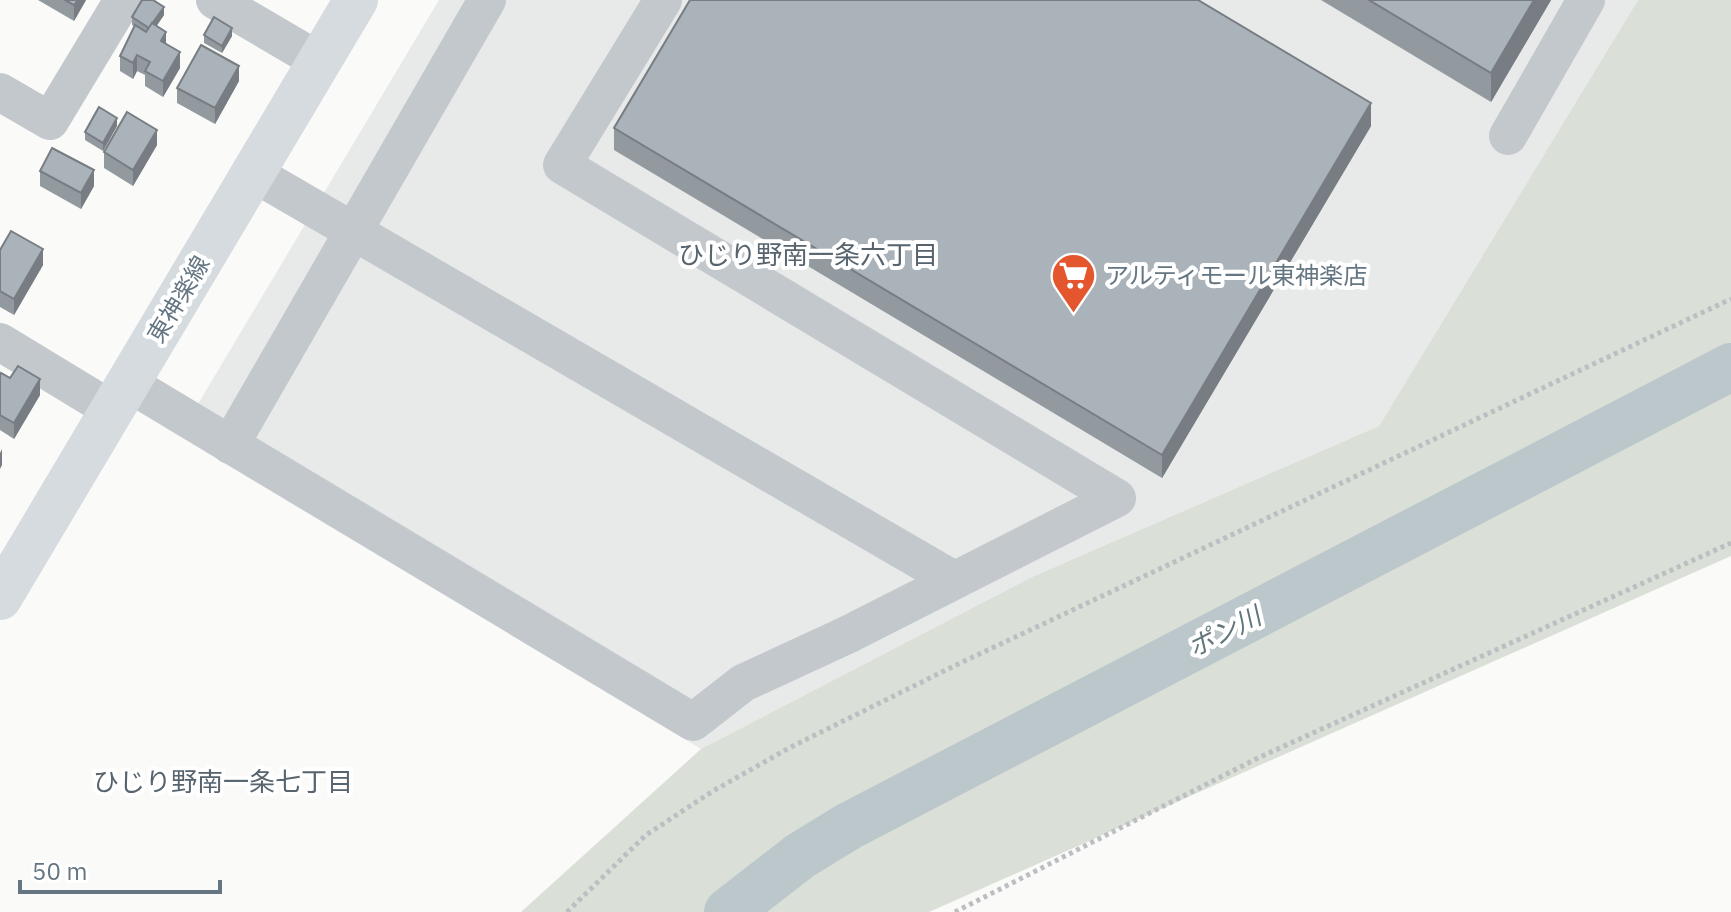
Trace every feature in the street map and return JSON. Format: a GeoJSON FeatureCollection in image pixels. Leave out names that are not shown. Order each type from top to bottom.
{"type":"FeatureCollection","features":[{"type":"Feature","properties":{"kind":"main road","name":"東神楽線"},"geometry":{"type":"LineString","coordinates":[[0,598],[356,0]]}},
{"type":"Feature","properties":{"kind":"street"},"geometry":{"type":"LineString","coordinates":[[0,92],[50,121],[123,0]]}},
{"type":"Feature","properties":{"kind":"street"},"geometry":{"type":"LineString","coordinates":[[215,0],[319,61]]}},
{"type":"Feature","properties":{"kind":"street"},"geometry":{"type":"LineString","coordinates":[[230,445],[487,0]]}},
{"type":"Feature","properties":{"kind":"street"},"geometry":{"type":"LineString","coordinates":[[0,342],[230,445],[693,722],[743,683],[847,635],[1117,498],[562,165],[663,0]]}},
{"type":"Feature","properties":{"kind":"street"},"geometry":{"type":"LineString","coordinates":[[1508,136],[1586,0]]}},
{"type":"Feature","properties":{"kind":"street"},"geometry":{"type":"LineString","coordinates":[[253,173],[954,580]]}},
{"type":"Feature","properties":{"kind":"path"},"geometry":{"type":"LineString","coordinates":[[567,912],[646,835],[713,791],[789,748],[954,666],[1731,299]]}},
{"type":"Feature","properties":{"kind":"path"},"geometry":{"type":"LineString","coordinates":[[955,912],[1260,757],[1731,543]]}},
{"type":"Feature","properties":{"kind":"shaded area"},"geometry":{"type":"Polygon","coordinates":[[[439,0],[1638,0],[1379,426],[1032,577],[701,749],[180,434],[439,0]]]}},
{"type":"Feature","properties":{"kind":"shaded area"},"geometry":{"type":"Polygon","coordinates":[[[1638,0],[1731,0],[1731,556],[929,912],[521,912],[701,749],[1032,577],[1379,426],[1638,0]]]}},
{"type":"Feature","properties":{"kind":"building"},"geometry":{"type":"Polygon","coordinates":[[[142,0],[153,0],[164,7],[149,28],[132,17],[142,0]]]}},
{"type":"Feature","properties":{"kind":"building","name":"アルティモール東神楽店"},"geometry":{"type":"Polygon","coordinates":[[[690,0],[1198,0],[1371,103],[1162,455],[614,128],[690,0]]]}},
{"type":"Feature","properties":{"kind":"building"},"geometry":{"type":"Polygon","coordinates":[[[1369,0],[1534,0],[1491,73],[1369,0]]]}},
{"type":"Feature","properties":{"kind":"building"},"geometry":{"type":"Polygon","coordinates":[[[214,17],[232,28],[222,46],[204,35],[214,17]]]}},
{"type":"Feature","properties":{"kind":"building"},"geometry":{"type":"Polygon","coordinates":[[[152,23],[166,32],[161,41],[180,52],[163,81],[145,71],[150,62],[137,55],[133,63],[120,56],[135,25],[146,32],[152,23]]]}},
{"type":"Feature","properties":{"kind":"building"},"geometry":{"type":"Polygon","coordinates":[[[201,45],[239,66],[215,108],[177,88],[201,45]]]}},
{"type":"Feature","properties":{"kind":"building"},"geometry":{"type":"Polygon","coordinates":[[[99,107],[117,118],[103,143],[85,132],[99,107]]]}},
{"type":"Feature","properties":{"kind":"building"},"geometry":{"type":"Polygon","coordinates":[[[127,112],[157,130],[133,170],[104,152],[127,112]]]}},
{"type":"Feature","properties":{"kind":"building"},"geometry":{"type":"Polygon","coordinates":[[[52,148],[94,170],[81,193],[40,171],[52,148]]]}},
{"type":"Feature","properties":{"kind":"building"},"geometry":{"type":"Polygon","coordinates":[[[11,231],[43,249],[14,299],[0,291],[0,250],[11,231]]]}},
{"type":"Feature","properties":{"kind":"building"},"geometry":{"type":"Polygon","coordinates":[[[18,366],[40,379],[14,423],[0,415],[0,375],[10,378],[18,366]]]}},
{"type":"Feature","properties":{"kind":"waterway","name":"ポン川"},"geometry":{"type":"LineString","coordinates":[[728,912],[800,856],[849,826],[1731,367]]}},
{"type":"Feature","properties":{"kind":"place","name":"アルティモール東神楽店"},"geometry":{"type":"Point","coordinates":[1074,314]}},
{"type":"Feature","properties":{"kind":"district","name":"ひじり野南一条六丁目"},"geometry":{"type":"Point","coordinates":[808,254]}},
{"type":"Feature","properties":{"kind":"district","name":"ひじり野南一条七丁目"},"geometry":{"type":"Point","coordinates":[223,781]}}]}
